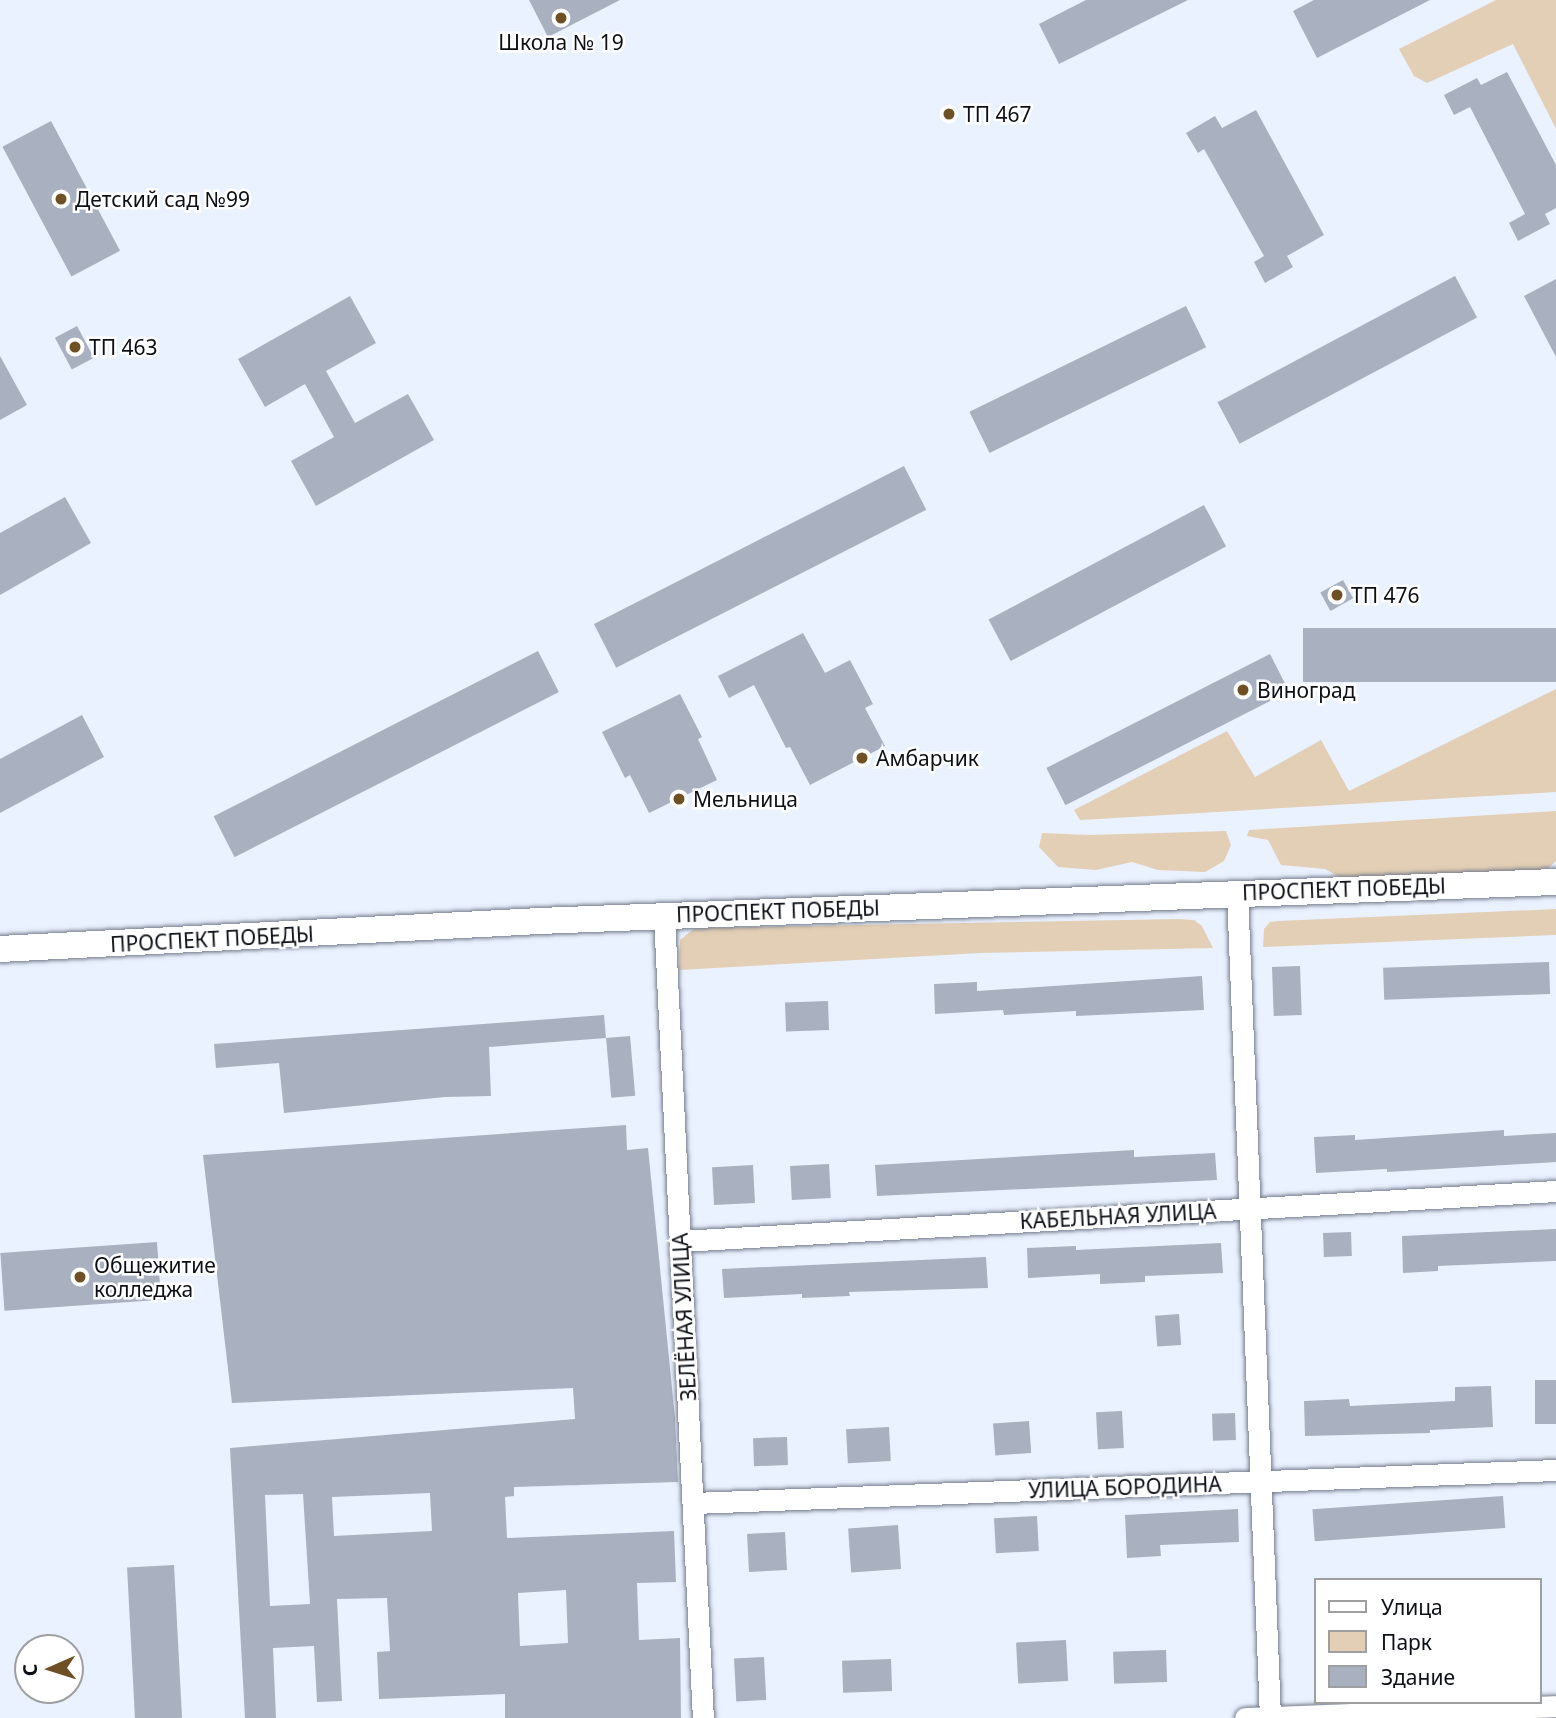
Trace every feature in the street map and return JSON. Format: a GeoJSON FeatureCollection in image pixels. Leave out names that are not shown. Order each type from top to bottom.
{"type":"FeatureCollection","features":[{"type":"Feature","properties":{"kind":"street","name":"ПРОСПЕКТ ПОБЕДЫ"},"geometry":{"type":"LineString","coordinates":[[0,949],[664,915],[1556,882]]}},
{"type":"Feature","properties":{"kind":"street"},"geometry":{"type":"LineString","coordinates":[[1237,892],[1270,1717]]}},
{"type":"Feature","properties":{"kind":"street","name":"ЗЕЛЁНАЯ УЛИЦА"},"geometry":{"type":"LineString","coordinates":[[664,915],[703,1718]]}},
{"type":"Feature","properties":{"kind":"street","name":"КАБЕЛЬНАЯ УЛИЦА"},"geometry":{"type":"LineString","coordinates":[[681,1241],[1556,1191]]}},
{"type":"Feature","properties":{"kind":"street","name":"УЛИЦА БОРОДИНА"},"geometry":{"type":"LineString","coordinates":[[693,1503],[1556,1470]]}},
{"type":"Feature","properties":{"kind":"street"},"geometry":{"type":"LineString","coordinates":[[1245,1718],[1556,1706]]}},
{"type":"Feature","properties":{"kind":"green space"},"geometry":{"type":"Polygon","coordinates":[[[1496,0],[1556,0],[1556,129],[1513,44],[1427,83],[1414,76],[1399,49],[1496,0]]]}},
{"type":"Feature","properties":{"kind":"green space"},"geometry":{"type":"Polygon","coordinates":[[[1556,689],[1556,792],[1080,820],[1074,810],[1227,731],[1255,777],[1321,740],[1349,791],[1556,689]]]}},
{"type":"Feature","properties":{"kind":"green space"},"geometry":{"type":"Polygon","coordinates":[[[1556,811],[1556,861],[1543,873],[1343,879],[1325,869],[1281,865],[1268,840],[1247,836],[1249,830],[1556,811]]]}},
{"type":"Feature","properties":{"kind":"green space"},"geometry":{"type":"Polygon","coordinates":[[[1226,831],[1231,845],[1224,861],[1205,872],[1158,870],[1132,862],[1096,870],[1058,867],[1039,847],[1042,833],[1090,835],[1226,831]]]}},
{"type":"Feature","properties":{"kind":"green space"},"geometry":{"type":"Polygon","coordinates":[[[1556,909],[1556,935],[1263,947],[1264,929],[1270,922],[1556,909]]]}},
{"type":"Feature","properties":{"kind":"green space"},"geometry":{"type":"Polygon","coordinates":[[[1194,920],[1202,926],[1213,948],[980,953],[679,970],[680,940],[695,928],[1194,920]]]}},
{"type":"Feature","properties":{"kind":"building","name":"Школа № 19"},"geometry":{"type":"Polygon","coordinates":[[[529,0],[620,0],[548,37],[529,0]]]}},
{"type":"Feature","properties":{"kind":"building"},"geometry":{"type":"Polygon","coordinates":[[[1086,0],[1188,0],[1059,64],[1039,24],[1086,0]]]}},
{"type":"Feature","properties":{"kind":"building"},"geometry":{"type":"Polygon","coordinates":[[[1314,0],[1430,0],[1317,58],[1293,11],[1314,0]]]}},
{"type":"Feature","properties":{"kind":"building"},"geometry":{"type":"Polygon","coordinates":[[[1507,72],[1556,165],[1556,208],[1545,214],[1550,224],[1518,241],[1509,223],[1525,214],[1470,107],[1454,115],[1444,95],[1477,78],[1481,85],[1507,72]]]}},
{"type":"Feature","properties":{"kind":"building"},"geometry":{"type":"Polygon","coordinates":[[[1256,110],[1324,235],[1287,256],[1293,267],[1265,283],[1254,262],[1264,256],[1204,149],[1198,153],[1186,133],[1215,116],[1222,128],[1256,110]]]}},
{"type":"Feature","properties":{"kind":"building","name":"Детский сад №99"},"geometry":{"type":"Polygon","coordinates":[[[51,121],[120,251],[71,277],[2,147],[51,121]]]}},
{"type":"Feature","properties":{"kind":"building"},"geometry":{"type":"Polygon","coordinates":[[[1455,276],[1477,317],[1240,444],[1217,402],[1455,276]]]}},
{"type":"Feature","properties":{"kind":"building"},"geometry":{"type":"Polygon","coordinates":[[[1556,279],[1556,357],[1524,296],[1556,279]]]}},
{"type":"Feature","properties":{"kind":"building"},"geometry":{"type":"Polygon","coordinates":[[[350,296],[376,343],[326,371],[355,423],[408,394],[434,440],[316,506],[291,461],[334,437],[305,384],[265,407],[238,359],[350,296]]]}},
{"type":"Feature","properties":{"kind":"building"},"geometry":{"type":"Polygon","coordinates":[[[1186,306],[1206,347],[990,453],[969,412],[1186,306]]]}},
{"type":"Feature","properties":{"kind":"building","name":"ТП 463"},"geometry":{"type":"Polygon","coordinates":[[[77,326],[94,358],[72,370],[55,338],[77,326]]]}},
{"type":"Feature","properties":{"kind":"building"},"geometry":{"type":"Polygon","coordinates":[[[0,356],[27,405],[0,420],[0,356]]]}},
{"type":"Feature","properties":{"kind":"building"},"geometry":{"type":"Polygon","coordinates":[[[904,466],[926,510],[616,668],[594,624],[904,466]]]}},
{"type":"Feature","properties":{"kind":"building"},"geometry":{"type":"Polygon","coordinates":[[[65,497],[91,543],[0,595],[0,533],[65,497]]]}},
{"type":"Feature","properties":{"kind":"building"},"geometry":{"type":"Polygon","coordinates":[[[1204,505],[1226,546],[1011,661],[989,620],[1204,505]]]}},
{"type":"Feature","properties":{"kind":"building","name":"ТП 476"},"geometry":{"type":"Polygon","coordinates":[[[1343,580],[1353,598],[1330,611],[1320,593],[1343,580]]]}},
{"type":"Feature","properties":{"kind":"building"},"geometry":{"type":"Polygon","coordinates":[[[1303,628],[1556,628],[1556,682],[1303,682],[1303,628]]]}},
{"type":"Feature","properties":{"kind":"building"},"geometry":{"type":"Polygon","coordinates":[[[803,633],[825,673],[850,660],[873,704],[865,708],[885,746],[810,785],[790,747],[786,748],[754,685],[729,698],[718,676],[803,633]]]}},
{"type":"Feature","properties":{"kind":"building"},"geometry":{"type":"Polygon","coordinates":[[[538,651],[559,692],[235,857],[214,816],[538,651]]]}},
{"type":"Feature","properties":{"kind":"building"},"geometry":{"type":"Polygon","coordinates":[[[1270,654],[1289,691],[1065,805],[1046,768],[1270,654]]]}},
{"type":"Feature","properties":{"kind":"building"},"geometry":{"type":"Polygon","coordinates":[[[680,694],[702,737],[698,739],[717,780],[649,813],[630,775],[625,778],[602,732],[680,694]]]}},
{"type":"Feature","properties":{"kind":"building"},"geometry":{"type":"Polygon","coordinates":[[[82,715],[104,757],[0,813],[0,759],[82,715]]]}},
{"type":"Feature","properties":{"kind":"building"},"geometry":{"type":"Polygon","coordinates":[[[1549,962],[1550,994],[1384,1000],[1383,968],[1549,962]]]}},
{"type":"Feature","properties":{"kind":"building"},"geometry":{"type":"Polygon","coordinates":[[[1300,966],[1302,1015],[1274,1016],[1272,967],[1300,966]]]}},
{"type":"Feature","properties":{"kind":"building"},"geometry":{"type":"Polygon","coordinates":[[[1202,976],[1204,1010],[1076,1016],[1076,1011],[1004,1015],[1003,1010],[935,1014],[934,984],[977,982],[977,991],[1202,976]]]}},
{"type":"Feature","properties":{"kind":"building"},"geometry":{"type":"Polygon","coordinates":[[[828,1001],[829,1030],[786,1031],[785,1003],[828,1001]]]}},
{"type":"Feature","properties":{"kind":"building"},"geometry":{"type":"Polygon","coordinates":[[[604,1015],[606,1038],[489,1047],[491,1096],[445,1097],[284,1113],[279,1063],[216,1068],[214,1044],[604,1015]]]}},
{"type":"Feature","properties":{"kind":"building"},"geometry":{"type":"Polygon","coordinates":[[[630,1036],[635,1096],[611,1098],[606,1038],[630,1036]]]}},
{"type":"Feature","properties":{"kind":"building"},"geometry":{"type":"Polygon","coordinates":[[[626,1125],[627,1150],[648,1148],[675,1418],[678,1482],[514,1487],[514,1496],[505,1497],[507,1538],[674,1531],[676,1582],[637,1583],[639,1640],[680,1638],[681,1718],[505,1718],[505,1694],[379,1699],[377,1652],[390,1651],[387,1598],[337,1599],[342,1701],[317,1702],[314,1646],[273,1648],[276,1718],[245,1718],[230,1448],[575,1419],[573,1388],[232,1403],[203,1155],[626,1125]],[[430,1493],[332,1497],[334,1536],[432,1531],[430,1493]],[[303,1494],[265,1495],[270,1606],[310,1604],[303,1494]],[[566,1590],[518,1593],[520,1646],[568,1643],[566,1590]]]}},
{"type":"Feature","properties":{"kind":"building"},"geometry":{"type":"Polygon","coordinates":[[[1504,1130],[1504,1136],[1556,1133],[1556,1162],[1387,1172],[1387,1169],[1316,1173],[1314,1137],[1355,1135],[1355,1140],[1504,1130]]]}},
{"type":"Feature","properties":{"kind":"building"},"geometry":{"type":"Polygon","coordinates":[[[1134,1150],[1134,1157],[1215,1153],[1217,1180],[877,1196],[875,1165],[1134,1150]]]}},
{"type":"Feature","properties":{"kind":"building"},"geometry":{"type":"Polygon","coordinates":[[[829,1164],[831,1198],[792,1200],[790,1166],[829,1164]]]}},
{"type":"Feature","properties":{"kind":"building"},"geometry":{"type":"Polygon","coordinates":[[[753,1165],[755,1203],[714,1205],[712,1167],[753,1165]]]}},
{"type":"Feature","properties":{"kind":"building"},"geometry":{"type":"Polygon","coordinates":[[[1556,1229],[1556,1261],[1438,1266],[1438,1271],[1403,1273],[1402,1236],[1556,1229]]]}},
{"type":"Feature","properties":{"kind":"building"},"geometry":{"type":"Polygon","coordinates":[[[1351,1232],[1352,1256],[1324,1257],[1323,1233],[1351,1232]]]}},
{"type":"Feature","properties":{"kind":"building","name":"Общежитие колледжа"},"geometry":{"type":"Polygon","coordinates":[[[157,1242],[161,1300],[4,1311],[0,1253],[157,1242]]]}},
{"type":"Feature","properties":{"kind":"building"},"geometry":{"type":"Polygon","coordinates":[[[1221,1243],[1223,1273],[1145,1276],[1145,1282],[1100,1284],[1100,1274],[1028,1278],[1027,1248],[1076,1246],[1076,1250],[1221,1243]]]}},
{"type":"Feature","properties":{"kind":"building"},"geometry":{"type":"Polygon","coordinates":[[[986,1257],[988,1288],[849,1292],[850,1296],[802,1298],[802,1294],[724,1298],[722,1269],[986,1257]]]}},
{"type":"Feature","properties":{"kind":"building"},"geometry":{"type":"Polygon","coordinates":[[[1179,1314],[1181,1345],[1157,1347],[1155,1316],[1179,1314]]]}},
{"type":"Feature","properties":{"kind":"building"},"geometry":{"type":"Polygon","coordinates":[[[1535,1380],[1556,1380],[1556,1424],[1535,1424],[1535,1380]]]}},
{"type":"Feature","properties":{"kind":"building"},"geometry":{"type":"Polygon","coordinates":[[[1491,1386],[1493,1427],[1430,1430],[1430,1433],[1305,1436],[1304,1401],[1349,1399],[1350,1406],[1455,1401],[1455,1387],[1491,1386]]]}},
{"type":"Feature","properties":{"kind":"building"},"geometry":{"type":"Polygon","coordinates":[[[1122,1411],[1124,1448],[1098,1449],[1096,1412],[1122,1411]]]}},
{"type":"Feature","properties":{"kind":"building"},"geometry":{"type":"Polygon","coordinates":[[[1235,1413],[1236,1440],[1213,1441],[1212,1414],[1235,1413]]]}},
{"type":"Feature","properties":{"kind":"building"},"geometry":{"type":"Polygon","coordinates":[[[1029,1421],[1031,1453],[995,1455],[993,1424],[1029,1421]]]}},
{"type":"Feature","properties":{"kind":"building"},"geometry":{"type":"Polygon","coordinates":[[[889,1427],[891,1461],[848,1463],[846,1429],[889,1427]]]}},
{"type":"Feature","properties":{"kind":"building"},"geometry":{"type":"Polygon","coordinates":[[[787,1437],[788,1465],[754,1466],[753,1438],[787,1437]]]}},
{"type":"Feature","properties":{"kind":"building"},"geometry":{"type":"Polygon","coordinates":[[[1503,1496],[1505,1528],[1315,1541],[1312,1509],[1503,1496]]]}},
{"type":"Feature","properties":{"kind":"building"},"geometry":{"type":"Polygon","coordinates":[[[1238,1509],[1239,1542],[1160,1545],[1161,1556],[1127,1558],[1125,1515],[1238,1509]]]}},
{"type":"Feature","properties":{"kind":"building"},"geometry":{"type":"Polygon","coordinates":[[[1037,1516],[1039,1551],[996,1553],[994,1518],[1037,1516]]]}},
{"type":"Feature","properties":{"kind":"building"},"geometry":{"type":"Polygon","coordinates":[[[898,1525],[901,1569],[851,1572],[848,1528],[898,1525]]]}},
{"type":"Feature","properties":{"kind":"building"},"geometry":{"type":"Polygon","coordinates":[[[785,1532],[787,1570],[749,1572],[747,1534],[785,1532]]]}},
{"type":"Feature","properties":{"kind":"building"},"geometry":{"type":"Polygon","coordinates":[[[174,1565],[182,1718],[135,1718],[127,1567],[174,1565]]]}},
{"type":"Feature","properties":{"kind":"building"},"geometry":{"type":"Polygon","coordinates":[[[1066,1640],[1068,1681],[1018,1684],[1016,1643],[1066,1640]]]}},
{"type":"Feature","properties":{"kind":"building"},"geometry":{"type":"Polygon","coordinates":[[[1166,1650],[1167,1682],[1114,1684],[1113,1652],[1166,1650]]]}},
{"type":"Feature","properties":{"kind":"building"},"geometry":{"type":"Polygon","coordinates":[[[764,1657],[766,1700],[736,1702],[734,1659],[764,1657]]]}},
{"type":"Feature","properties":{"kind":"building"},"geometry":{"type":"Polygon","coordinates":[[[891,1659],[892,1691],[843,1693],[842,1661],[891,1659]]]}},
{"type":"Feature","properties":{"kind":"place","name":"Школа № 19"},"geometry":{"type":"Point","coordinates":[561,18]}},
{"type":"Feature","properties":{"kind":"place","name":"ТП 467"},"geometry":{"type":"Point","coordinates":[949,114]}},
{"type":"Feature","properties":{"kind":"place","name":"Детский сад №99"},"geometry":{"type":"Point","coordinates":[61,199]}},
{"type":"Feature","properties":{"kind":"place","name":"ТП 463"},"geometry":{"type":"Point","coordinates":[75,347]}},
{"type":"Feature","properties":{"kind":"place","name":"ТП 476"},"geometry":{"type":"Point","coordinates":[1337,595]}},
{"type":"Feature","properties":{"kind":"place","name":"Виноград"},"geometry":{"type":"Point","coordinates":[1243,690]}},
{"type":"Feature","properties":{"kind":"place","name":"Амбарчик"},"geometry":{"type":"Point","coordinates":[862,758]}},
{"type":"Feature","properties":{"kind":"place","name":"Мельница"},"geometry":{"type":"Point","coordinates":[679,799]}},
{"type":"Feature","properties":{"kind":"place","name":"Общежитие колледжа"},"geometry":{"type":"Point","coordinates":[80,1277]}}]}
